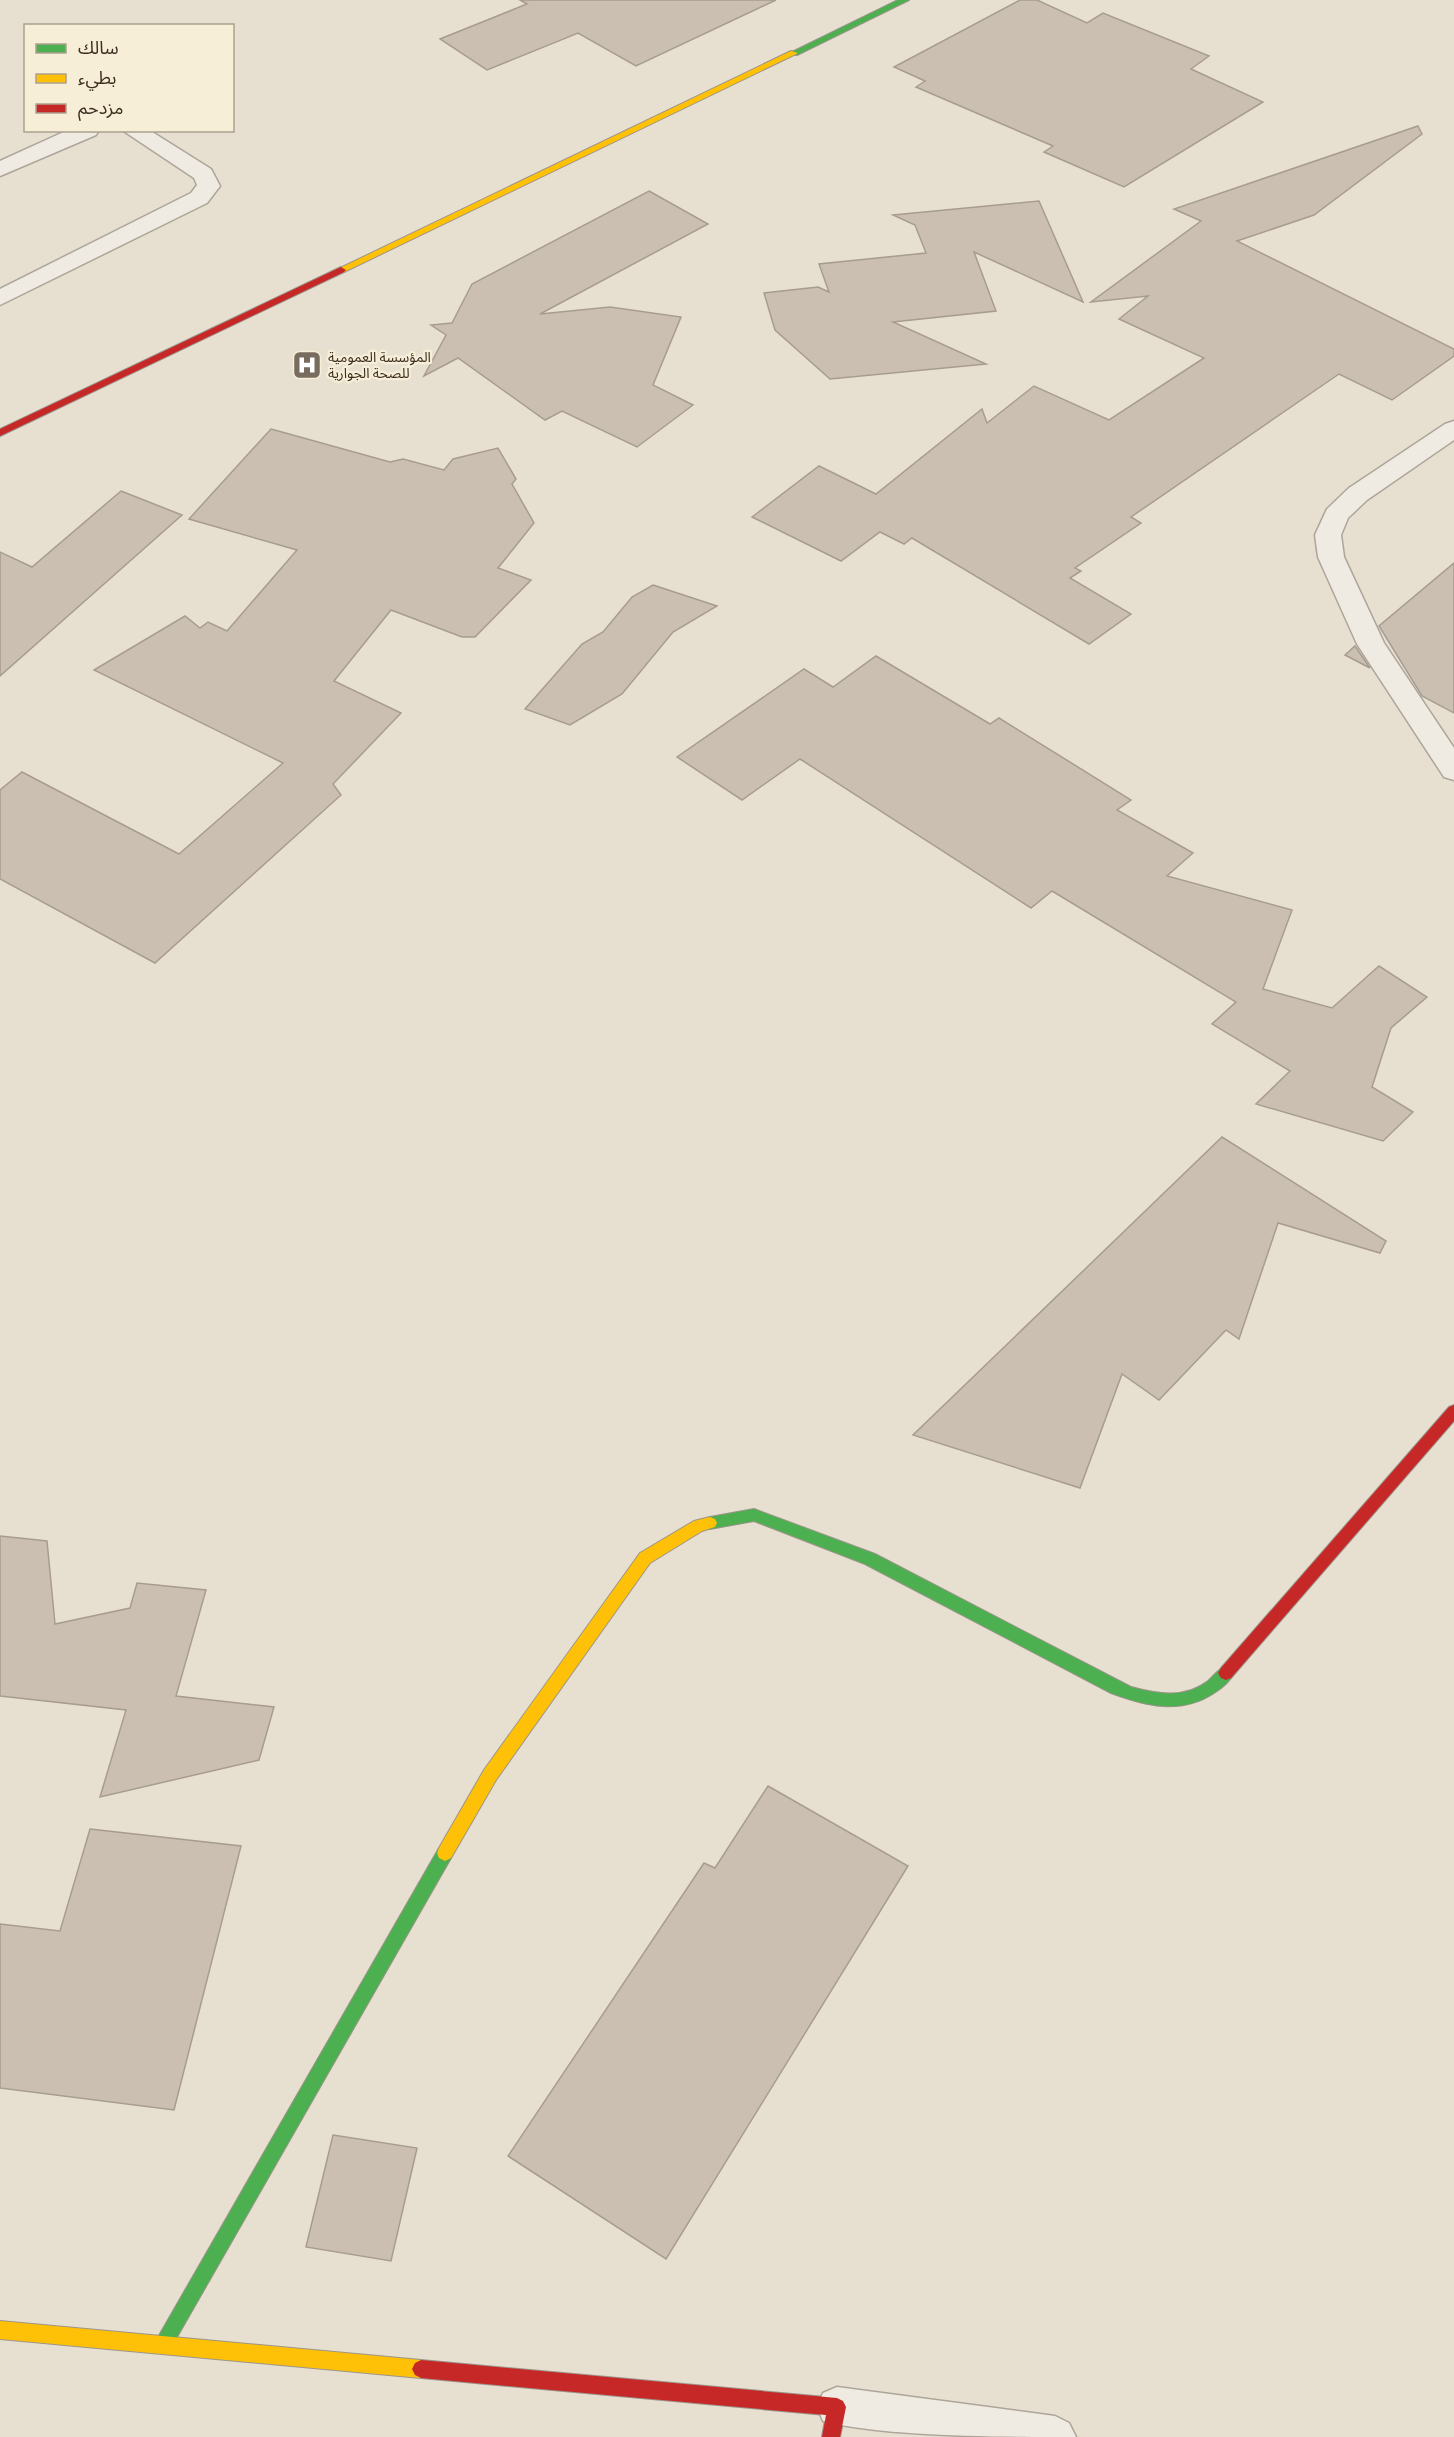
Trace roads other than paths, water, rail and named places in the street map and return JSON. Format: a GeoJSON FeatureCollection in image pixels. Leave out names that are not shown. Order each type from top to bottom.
{"type":"FeatureCollection","features":[{"type":"Feature","properties":{"kind":"street"},"geometry":{"type":"LineString","coordinates":[[0,433],[905,0]]}},
{"type":"Feature","properties":{"kind":"street"},"geometry":{"type":"LineString","coordinates":[[0,169],[83,132]]}},
{"type":"Feature","properties":{"kind":"street"},"geometry":{"type":"LineString","coordinates":[[0,298],[199,198],[209,186],[203,174],[136,132]]}},
{"type":"Feature","properties":{"kind":"street"},"geometry":{"type":"LineString","coordinates":[[1454,429],[1358,494],[1336,515],[1328,536],[1331,557],[1371,644],[1454,770]]}},
{"type":"Feature","properties":{"kind":"street"},"geometry":{"type":"LineString","coordinates":[[163,2345],[490,1775],[645,1558],[699,1526],[754,1515],[870,1559],[1116,1688],[1151,1702],[1189,1700],[1217,1684],[1454,1411]]}},
{"type":"Feature","properties":{"kind":"street"},"geometry":{"type":"LineString","coordinates":[[0,2330],[163,2345],[834,2422]]}},
{"type":"Feature","properties":{"kind":"lane"},"geometry":{"type":"LineString","coordinates":[[834,2422],[1055,2437]]}},
{"type":"Feature","properties":{"kind":"place","name":"المؤسسة العمومية للصحة الجوارية"},"geometry":{"type":"Point","coordinates":[307,365]}}]}
